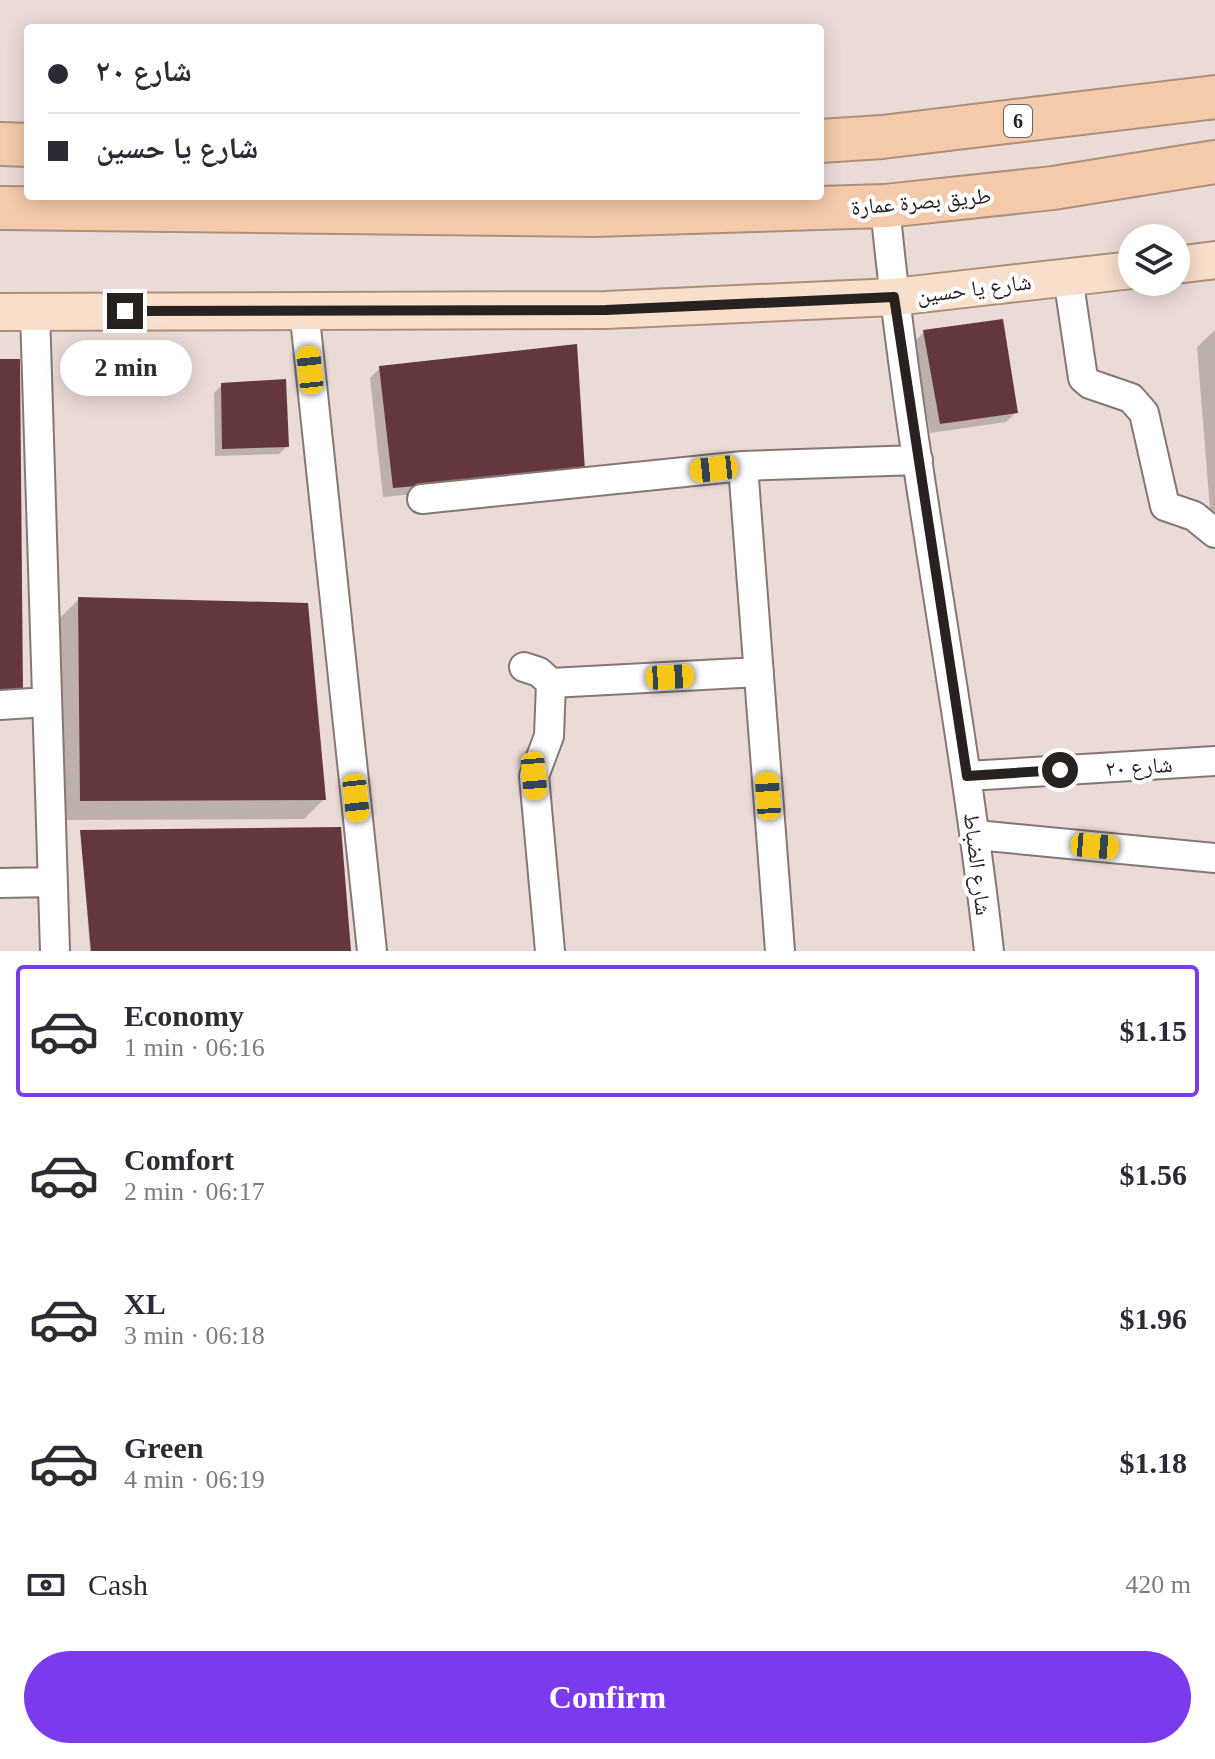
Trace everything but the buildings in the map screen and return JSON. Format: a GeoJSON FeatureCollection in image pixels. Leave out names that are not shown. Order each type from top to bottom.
{"type":"FeatureCollection","features":[{"type":"Feature","properties":{"kind":"highway","name":"6"},"geometry":{"type":"LineString","coordinates":[[824,141],[882,137],[1215,97]]}},
{"type":"Feature","properties":{"kind":"highway"},"geometry":{"type":"LineString","coordinates":[[0,144],[24,145]]}},
{"type":"Feature","properties":{"kind":"highway","name":"طريق بصرة عمارة"},"geometry":{"type":"LineString","coordinates":[[0,208],[594,215],[885,206],[1053,188],[1215,162]]}},
{"type":"Feature","properties":{"kind":"main road"},"geometry":{"type":"LineString","coordinates":[[1190,263],[1215,260]]}},
{"type":"Feature","properties":{"kind":"main road","name":"شارع يا حسين"},"geometry":{"type":"LineString","coordinates":[[18,312],[606,310],[894,297],[1118,272]]}},
{"type":"Feature","properties":{"kind":"street","name":"شارع الضباط"},"geometry":{"type":"LineString","coordinates":[[885,206],[894,297],[976,835],[989,951]]}},
{"type":"Feature","properties":{"kind":"street"},"geometry":{"type":"LineString","coordinates":[[1068,277],[1083,378],[1138,403],[1144,413],[1165,506],[1194,516],[1215,533]]}},
{"type":"Feature","properties":{"kind":"street"},"geometry":{"type":"LineString","coordinates":[[304,309],[372,951]]}},
{"type":"Feature","properties":{"kind":"street"},"geometry":{"type":"LineString","coordinates":[[18,312],[47,702],[55,951]]}},
{"type":"Feature","properties":{"kind":"street"},"geometry":{"type":"LineString","coordinates":[[422,499],[743,466],[918,460]]}},
{"type":"Feature","properties":{"kind":"street"},"geometry":{"type":"LineString","coordinates":[[743,466],[780,951]]}},
{"type":"Feature","properties":{"kind":"street"},"geometry":{"type":"LineString","coordinates":[[524,667],[539,672],[551,683],[759,672]]}},
{"type":"Feature","properties":{"kind":"street"},"geometry":{"type":"LineString","coordinates":[[550,951],[534,776],[549,736],[551,683]]}},
{"type":"Feature","properties":{"kind":"street"},"geometry":{"type":"LineString","coordinates":[[0,705],[47,702]]}},
{"type":"Feature","properties":{"kind":"street","name":"شارع ٢٠"},"geometry":{"type":"LineString","coordinates":[[967,776],[1215,761]]}},
{"type":"Feature","properties":{"kind":"street"},"geometry":{"type":"LineString","coordinates":[[976,835],[1215,858]]}},
{"type":"Feature","properties":{"kind":"street"},"geometry":{"type":"LineString","coordinates":[[0,883],[52,882]]}},
{"type":"Feature","properties":{"kind":"route"},"geometry":{"type":"LineString","coordinates":[[125,311],[606,310],[894,297],[967,776],[1060,770]]}}]}
